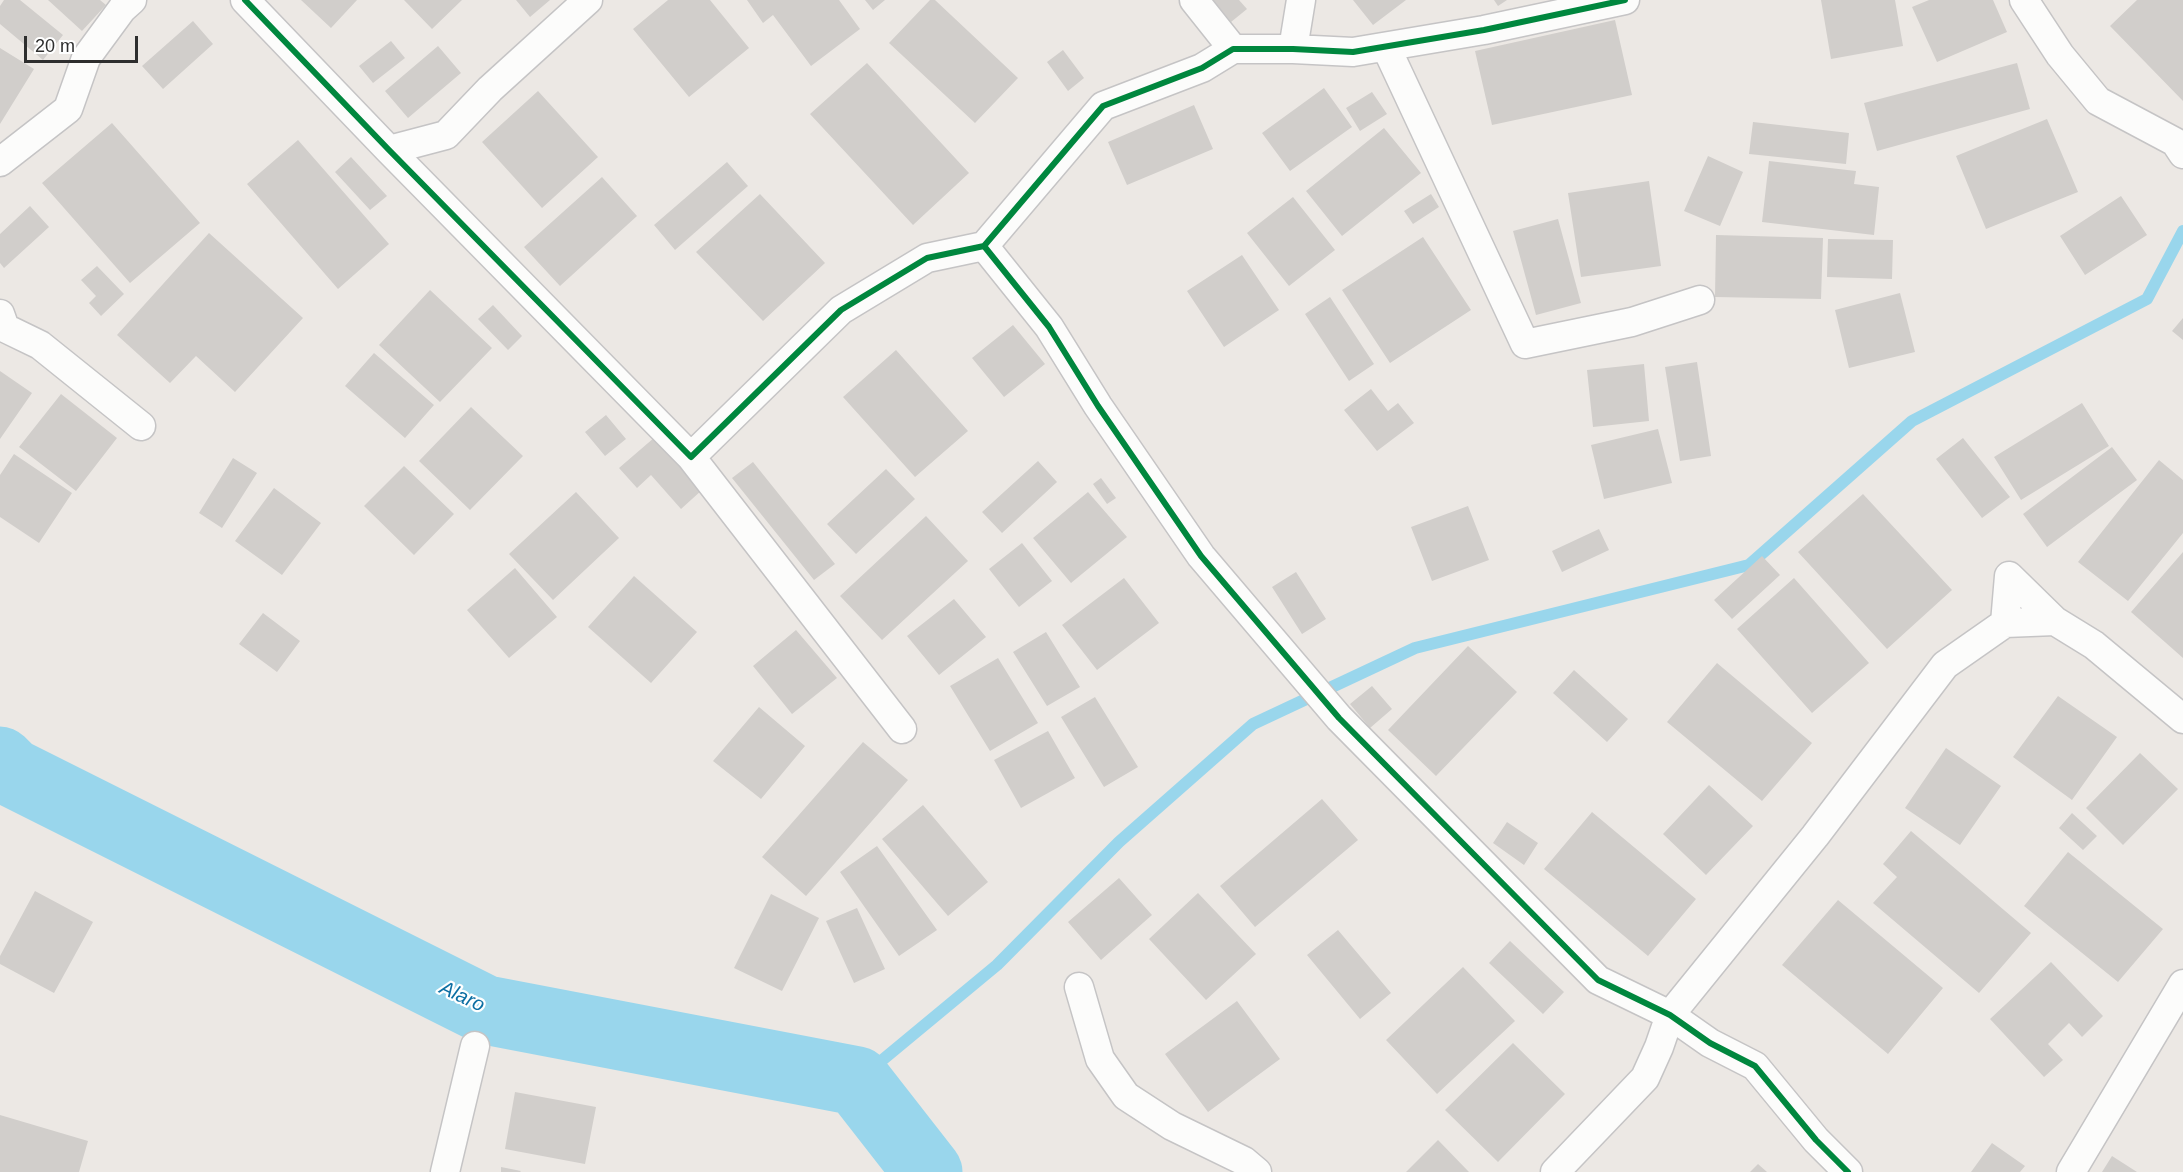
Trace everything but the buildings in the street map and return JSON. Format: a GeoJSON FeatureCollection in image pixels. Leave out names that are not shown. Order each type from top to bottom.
{"type":"FeatureCollection","features":[{"type":"Feature","properties":{"kind":"street"},"geometry":{"type":"LineString","coordinates":[[0,162],[68,109],[86,57],[122,9],[132,0]]}},
{"type":"Feature","properties":{"kind":"street"},"geometry":{"type":"LineString","coordinates":[[245,0],[389,150],[692,457],[902,729]]}},
{"type":"Feature","properties":{"kind":"street"},"geometry":{"type":"LineString","coordinates":[[389,150],[446,135],[490,89],[588,0]]}},
{"type":"Feature","properties":{"kind":"street"},"geometry":{"type":"LineString","coordinates":[[1194,0],[1233,49]]}},
{"type":"Feature","properties":{"kind":"street"},"geometry":{"type":"LineString","coordinates":[[1293,49],[1301,0]]}},
{"type":"Feature","properties":{"kind":"street"},"geometry":{"type":"LineString","coordinates":[[692,457],[841,310],[927,258],[984,246],[1103,106],[1202,69],[1233,49],[1353,52],[1484,30],[1625,0]]}},
{"type":"Feature","properties":{"kind":"street"},"geometry":{"type":"LineString","coordinates":[[2026,0],[2061,55],[2098,101],[2175,142],[2183,154]]}},
{"type":"Feature","properties":{"kind":"street"},"geometry":{"type":"LineString","coordinates":[[1386,47],[1525,344],[1632,322],[1700,300]]}},
{"type":"Feature","properties":{"kind":"street"},"geometry":{"type":"LineString","coordinates":[[984,246],[1049,327],[1098,406],[1202,556],[1339,718],[1598,980],[1670,1015],[1710,1043],[1755,1066],[1816,1140],[1848,1172]]}},
{"type":"Feature","properties":{"kind":"street"},"geometry":{"type":"LineString","coordinates":[[0,314],[5,328],[40,345],[141,426]]}},
{"type":"Feature","properties":{"kind":"street"},"geometry":{"type":"LineString","coordinates":[[2005,623],[2009,576],[2055,621],[2094,645],[2183,719]]}},
{"type":"Feature","properties":{"kind":"street"},"geometry":{"type":"LineString","coordinates":[[1555,1172],[1645,1078],[1670,1015],[1815,836],[1945,665],[2005,623],[2055,621]]}},
{"type":"Feature","properties":{"kind":"street"},"geometry":{"type":"LineString","coordinates":[[2071,1172],[2183,984]]}},
{"type":"Feature","properties":{"kind":"street"},"geometry":{"type":"LineString","coordinates":[[1079,987],[1100,1059],[1126,1096],[1172,1126],[1244,1161],[1257,1172]]}},
{"type":"Feature","properties":{"kind":"street"},"geometry":{"type":"LineString","coordinates":[[445,1172],[475,1046]]}},
{"type":"Feature","properties":{"kind":"waterway"},"geometry":{"type":"LineString","coordinates":[[857,1081],[997,965],[1119,842],[1253,724],[1415,648],[1749,565],[1912,421],[2147,299],[2183,231]]}},
{"type":"Feature","properties":{"kind":"waterway","name":"Alaro"},"geometry":{"type":"LineString","coordinates":[[0,761],[11,772],[486,1010],[857,1081],[928,1172]]}},
{"type":"Feature","properties":{"kind":"cycle path"},"geometry":{"type":"LineString","coordinates":[[245,0],[691,457],[841,310],[927,258],[984,246],[1103,106],[1202,68],[1233,49],[1353,52],[1484,30],[1625,0]]}},
{"type":"Feature","properties":{"kind":"cycle path"},"geometry":{"type":"LineString","coordinates":[[984,246],[1049,327],[1098,406],[1201,556],[1339,718],[1598,980],[1670,1015],[1710,1043],[1755,1066],[1816,1140],[1848,1172]]}}]}
